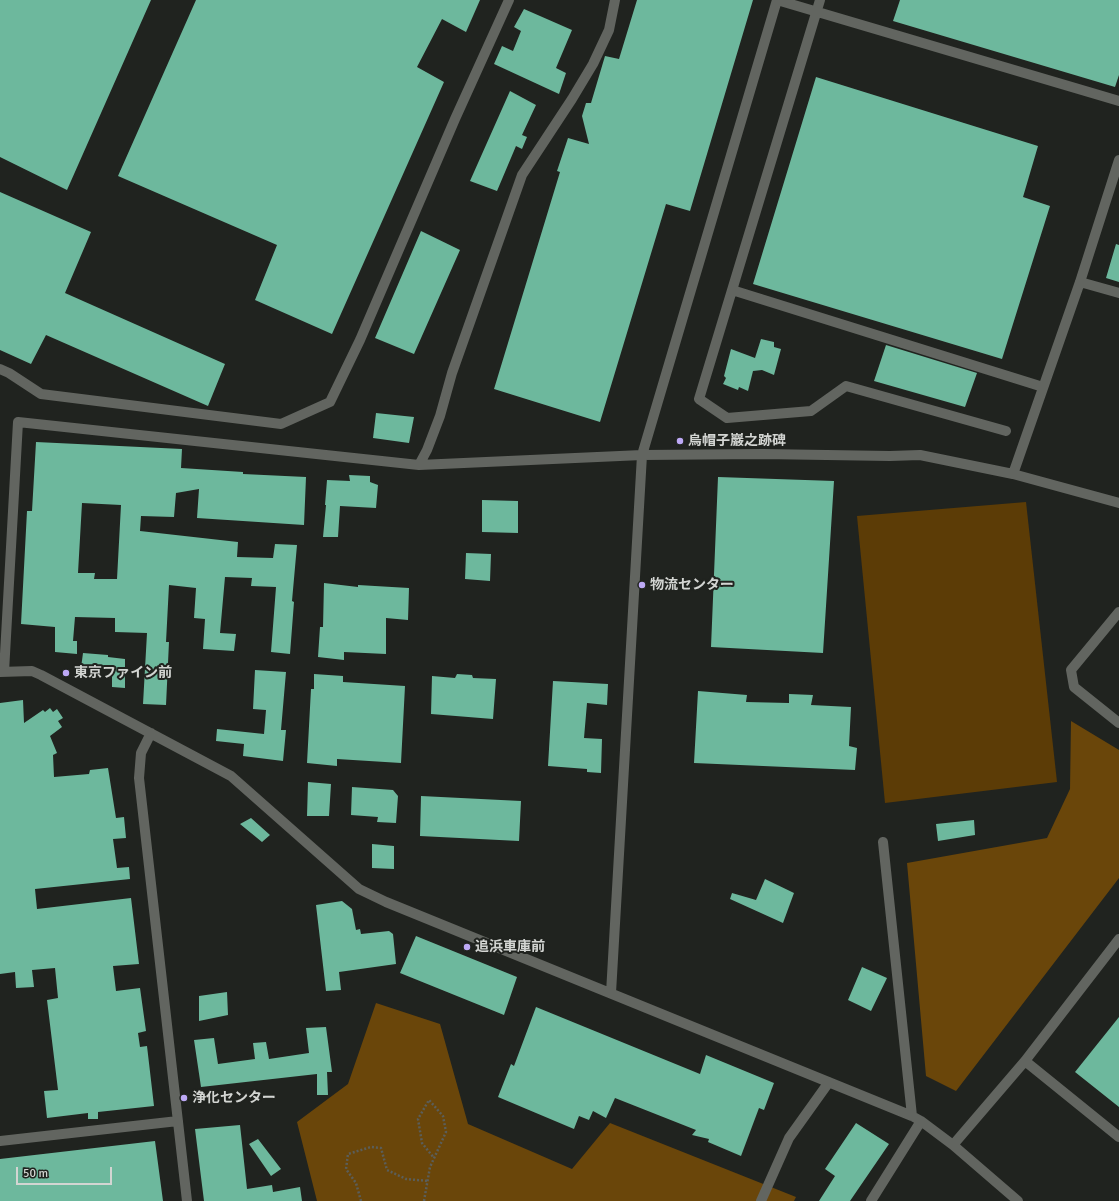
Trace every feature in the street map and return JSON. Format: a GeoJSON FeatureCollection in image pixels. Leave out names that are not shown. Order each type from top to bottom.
{"type":"FeatureCollection","features":[{"type":"Feature","properties":{"kind":"street"},"geometry":{"type":"LineString","coordinates":[[0,369],[9,373],[41,394],[281,424],[330,402],[360,340],[455,119],[509,0]]}},
{"type":"Feature","properties":{"kind":"street"},"geometry":{"type":"LineString","coordinates":[[419,465],[427,450],[440,416],[452,373],[522,175],[572,100],[593,64],[609,30],[615,0]]}},
{"type":"Feature","properties":{"kind":"street"},"geometry":{"type":"LineString","coordinates":[[611,993],[642,455],[777,0],[1119,101]]}},
{"type":"Feature","properties":{"kind":"street"},"geometry":{"type":"LineString","coordinates":[[820,0],[699,399],[727,418],[811,411],[846,386],[1006,431]]}},
{"type":"Feature","properties":{"kind":"street"},"geometry":{"type":"LineString","coordinates":[[1013,474],[1080,282],[1119,160]]}},
{"type":"Feature","properties":{"kind":"street"},"geometry":{"type":"LineString","coordinates":[[1080,282],[1119,293]]}},
{"type":"Feature","properties":{"kind":"street"},"geometry":{"type":"LineString","coordinates":[[732,290],[1043,387]]}},
{"type":"Feature","properties":{"kind":"street"},"geometry":{"type":"LineString","coordinates":[[1016,1200],[953,1145],[916,1119],[829,1082],[393,905],[359,889],[231,776],[41,675],[32,671],[2,672],[18,422],[419,465],[642,455],[920,455],[1013,474],[1119,503]]}},
{"type":"Feature","properties":{"kind":"street"},"geometry":{"type":"LineString","coordinates":[[1119,612],[1072,670],[1074,688],[1119,723]]}},
{"type":"Feature","properties":{"kind":"street"},"geometry":{"type":"LineString","coordinates":[[151,733],[141,753],[138,778],[187,1201]]}},
{"type":"Feature","properties":{"kind":"street"},"geometry":{"type":"LineString","coordinates":[[871,1201],[916,1119],[883,842]]}},
{"type":"Feature","properties":{"kind":"street"},"geometry":{"type":"LineString","coordinates":[[953,1145],[1025,1061],[1119,939]]}},
{"type":"Feature","properties":{"kind":"street"},"geometry":{"type":"LineString","coordinates":[[1025,1061],[1119,1137]]}},
{"type":"Feature","properties":{"kind":"street"},"geometry":{"type":"LineString","coordinates":[[761,1201],[789,1138],[829,1082]]}},
{"type":"Feature","properties":{"kind":"street"},"geometry":{"type":"LineString","coordinates":[[0,1141],[178,1121]]}},
{"type":"Feature","properties":{"kind":"path"},"geometry":{"type":"LineString","coordinates":[[424,1201],[430,1167],[446,1132],[443,1116],[429,1100],[418,1119],[422,1143],[434,1158]]}},
{"type":"Feature","properties":{"kind":"path"},"geometry":{"type":"LineString","coordinates":[[361,1201],[356,1183],[346,1169],[348,1154],[371,1147],[381,1148],[388,1170],[406,1179],[428,1180]]}},
{"type":"Feature","properties":{"kind":"shaded area"},"geometry":{"type":"Polygon","coordinates":[[[1026,502],[1057,782],[885,803],[857,516],[1026,502]]]}},
{"type":"Feature","properties":{"kind":"shaded area"},"geometry":{"type":"Polygon","coordinates":[[[1071,721],[1119,750],[1119,878],[956,1091],[926,1076],[907,863],[1047,838],[1070,789],[1071,721]]]}},
{"type":"Feature","properties":{"kind":"shaded area"},"geometry":{"type":"Polygon","coordinates":[[[376,1003],[440,1024],[468,1124],[572,1169],[610,1123],[796,1197],[794,1201],[317,1201],[297,1122],[348,1084],[376,1003]]]}},
{"type":"Feature","properties":{"kind":"building"},"geometry":{"type":"Polygon","coordinates":[[[0,0],[151,0],[67,190],[0,157],[0,0]]]}},
{"type":"Feature","properties":{"kind":"building"},"geometry":{"type":"Polygon","coordinates":[[[196,0],[480,0],[466,32],[442,19],[417,67],[444,82],[332,334],[255,300],[277,245],[118,176],[196,0]]]}},
{"type":"Feature","properties":{"kind":"building"},"geometry":{"type":"Polygon","coordinates":[[[637,0],[753,0],[690,211],[666,204],[600,422],[494,389],[560,172],[557,171],[568,138],[589,144],[582,116],[586,103],[591,103],[605,56],[619,59],[637,0]]]}},
{"type":"Feature","properties":{"kind":"building"},"geometry":{"type":"Polygon","coordinates":[[[900,0],[1119,0],[1119,75],[1115,87],[893,21],[900,0]]]}},
{"type":"Feature","properties":{"kind":"building"},"geometry":{"type":"Polygon","coordinates":[[[524,9],[572,30],[556,68],[566,73],[559,94],[494,64],[502,46],[513,51],[521,31],[514,27],[524,9]]]}},
{"type":"Feature","properties":{"kind":"building"},"geometry":{"type":"Polygon","coordinates":[[[816,77],[1038,146],[1023,197],[1050,206],[1002,359],[753,284],[816,77]]]}},
{"type":"Feature","properties":{"kind":"building"},"geometry":{"type":"Polygon","coordinates":[[[510,91],[536,105],[522,135],[527,137],[522,149],[516,146],[497,191],[470,181],[510,91]]]}},
{"type":"Feature","properties":{"kind":"building"},"geometry":{"type":"Polygon","coordinates":[[[0,192],[91,232],[65,293],[225,364],[208,406],[46,335],[31,364],[0,350],[0,192]]]}},
{"type":"Feature","properties":{"kind":"building"},"geometry":{"type":"Polygon","coordinates":[[[421,231],[460,250],[414,354],[375,338],[421,231]]]}},
{"type":"Feature","properties":{"kind":"building"},"geometry":{"type":"Polygon","coordinates":[[[1116,244],[1119,245],[1119,282],[1106,278],[1116,244]]]}},
{"type":"Feature","properties":{"kind":"building"},"geometry":{"type":"Polygon","coordinates":[[[761,339],[774,342],[774,347],[781,349],[774,375],[762,370],[753,371],[748,391],[739,387],[738,390],[723,384],[726,378],[724,376],[731,349],[755,358],[761,339]]]}},
{"type":"Feature","properties":{"kind":"building"},"geometry":{"type":"Polygon","coordinates":[[[886,345],[977,373],[965,407],[874,381],[886,345]]]}},
{"type":"Feature","properties":{"kind":"building"},"geometry":{"type":"Polygon","coordinates":[[[376,413],[414,417],[409,443],[373,438],[376,413]]]}},
{"type":"Feature","properties":{"kind":"building"},"geometry":{"type":"Polygon","coordinates":[[[36,442],[182,449],[181,468],[243,472],[243,474],[306,477],[304,525],[197,518],[199,489],[176,493],[174,517],[141,516],[140,531],[238,542],[237,557],[273,558],[275,544],[297,545],[292,601],[294,602],[290,654],[271,652],[276,587],[251,586],[252,578],[225,577],[220,633],[236,634],[234,651],[203,649],[205,619],[194,618],[196,588],[169,585],[166,642],[169,642],[166,705],[143,704],[147,633],[115,632],[115,618],[75,617],[73,641],[77,641],[77,654],[55,652],[55,627],[21,624],[27,511],[32,511],[36,442]],[[82,503],[78,573],[95,573],[94,579],[117,579],[121,505],[82,503]]]}},
{"type":"Feature","properties":{"kind":"building"},"geometry":{"type":"Polygon","coordinates":[[[349,475],[370,476],[370,482],[378,485],[376,508],[340,506],[338,537],[323,537],[327,480],[350,481],[349,475]]]}},
{"type":"Feature","properties":{"kind":"building"},"geometry":{"type":"Polygon","coordinates":[[[718,477],[834,481],[823,653],[711,647],[718,477]]]}},
{"type":"Feature","properties":{"kind":"building"},"geometry":{"type":"Polygon","coordinates":[[[482,500],[518,501],[518,533],[482,532],[482,500]]]}},
{"type":"Feature","properties":{"kind":"building"},"geometry":{"type":"Polygon","coordinates":[[[466,553],[491,554],[490,581],[465,579],[466,553]]]}},
{"type":"Feature","properties":{"kind":"building"},"geometry":{"type":"Polygon","coordinates":[[[324,583],[358,587],[358,585],[409,588],[408,620],[386,618],[386,654],[344,652],[344,660],[318,657],[320,627],[323,627],[324,583]]]}},
{"type":"Feature","properties":{"kind":"building"},"geometry":{"type":"Polygon","coordinates":[[[83,653],[108,655],[108,657],[125,659],[125,688],[112,687],[112,670],[81,668],[83,653]]]}},
{"type":"Feature","properties":{"kind":"building"},"geometry":{"type":"Polygon","coordinates":[[[255,670],[286,672],[281,730],[286,730],[283,761],[243,756],[244,744],[216,741],[217,729],[264,734],[266,710],[253,709],[255,670]]]}},
{"type":"Feature","properties":{"kind":"building"},"geometry":{"type":"Polygon","coordinates":[[[314,674],[343,676],[343,682],[405,686],[401,763],[337,759],[337,766],[307,763],[311,689],[314,689],[314,674]]]}},
{"type":"Feature","properties":{"kind":"building"},"geometry":{"type":"Polygon","coordinates":[[[457,674],[472,675],[473,678],[496,679],[493,719],[431,714],[432,676],[455,678],[457,674]]]}},
{"type":"Feature","properties":{"kind":"building"},"geometry":{"type":"Polygon","coordinates":[[[553,681],[608,684],[607,705],[587,703],[584,738],[602,739],[601,773],[587,772],[587,769],[548,766],[553,681]]]}},
{"type":"Feature","properties":{"kind":"building"},"geometry":{"type":"Polygon","coordinates":[[[698,691],[747,695],[746,702],[789,703],[789,694],[813,695],[811,705],[851,707],[849,746],[857,748],[855,770],[694,763],[698,691]]]}},
{"type":"Feature","properties":{"kind":"building"},"geometry":{"type":"Polygon","coordinates":[[[23,700],[24,723],[43,710],[45,712],[50,708],[53,712],[57,709],[63,718],[58,721],[62,727],[50,736],[57,753],[53,755],[54,777],[89,774],[90,770],[108,768],[116,818],[124,817],[126,838],[113,839],[117,868],[129,867],[130,879],[35,889],[37,909],[131,898],[139,964],[113,966],[116,991],[140,988],[146,1031],[138,1033],[140,1047],[147,1046],[154,1106],[98,1112],[98,1119],[88,1119],[88,1113],[47,1118],[44,1091],[58,1090],[47,1000],[58,998],[55,968],[32,970],[34,987],[16,988],[15,972],[0,974],[0,703],[23,700]]]}},
{"type":"Feature","properties":{"kind":"building"},"geometry":{"type":"Polygon","coordinates":[[[308,782],[331,784],[329,816],[307,816],[308,782]]]}},
{"type":"Feature","properties":{"kind":"building"},"geometry":{"type":"Polygon","coordinates":[[[352,787],[393,790],[398,796],[396,823],[377,822],[378,817],[351,815],[352,787]]]}},
{"type":"Feature","properties":{"kind":"building"},"geometry":{"type":"Polygon","coordinates":[[[421,796],[521,801],[519,841],[420,836],[421,796]]]}},
{"type":"Feature","properties":{"kind":"building"},"geometry":{"type":"Polygon","coordinates":[[[251,818],[270,835],[262,842],[240,824],[251,818]]]}},
{"type":"Feature","properties":{"kind":"building"},"geometry":{"type":"Polygon","coordinates":[[[974,820],[975,835],[938,841],[936,824],[974,820]]]}},
{"type":"Feature","properties":{"kind":"building"},"geometry":{"type":"Polygon","coordinates":[[[372,844],[394,846],[394,869],[372,868],[372,844]]]}},
{"type":"Feature","properties":{"kind":"building"},"geometry":{"type":"Polygon","coordinates":[[[765,879],[794,893],[783,923],[730,899],[732,893],[756,900],[765,879]]]}},
{"type":"Feature","properties":{"kind":"building"},"geometry":{"type":"Polygon","coordinates":[[[342,901],[352,909],[356,930],[360,929],[361,934],[389,931],[393,934],[396,964],[339,972],[341,990],[326,991],[316,905],[342,901]]]}},
{"type":"Feature","properties":{"kind":"building"},"geometry":{"type":"Polygon","coordinates":[[[416,936],[517,977],[504,1015],[400,973],[416,936]]]}},
{"type":"Feature","properties":{"kind":"building"},"geometry":{"type":"Polygon","coordinates":[[[862,967],[887,978],[871,1011],[848,1000],[862,967]]]}},
{"type":"Feature","properties":{"kind":"building"},"geometry":{"type":"Polygon","coordinates":[[[227,992],[228,1015],[199,1021],[199,996],[227,992]]]}},
{"type":"Feature","properties":{"kind":"building"},"geometry":{"type":"Polygon","coordinates":[[[536,1007],[700,1074],[706,1055],[774,1083],[764,1110],[759,1108],[741,1156],[708,1142],[709,1139],[692,1135],[696,1130],[615,1098],[606,1118],[593,1111],[589,1120],[579,1116],[574,1129],[498,1097],[511,1064],[514,1066],[536,1007]]]}},
{"type":"Feature","properties":{"kind":"building"},"geometry":{"type":"Polygon","coordinates":[[[1119,1017],[1119,1107],[1075,1072],[1119,1017]]]}},
{"type":"Feature","properties":{"kind":"building"},"geometry":{"type":"Polygon","coordinates":[[[326,1027],[332,1072],[327,1072],[328,1095],[317,1095],[317,1074],[201,1087],[194,1040],[214,1038],[218,1064],[255,1059],[253,1043],[266,1042],[269,1059],[309,1053],[306,1028],[326,1027]]]}},
{"type":"Feature","properties":{"kind":"building"},"geometry":{"type":"Polygon","coordinates":[[[856,1123],[889,1144],[850,1201],[819,1201],[835,1176],[825,1169],[856,1123]]]}},
{"type":"Feature","properties":{"kind":"building"},"geometry":{"type":"Polygon","coordinates":[[[240,1125],[247,1189],[272,1185],[273,1192],[300,1187],[302,1201],[204,1201],[195,1129],[240,1125]]]}},
{"type":"Feature","properties":{"kind":"building"},"geometry":{"type":"Polygon","coordinates":[[[258,1139],[281,1169],[271,1176],[249,1144],[258,1139]]]}},
{"type":"Feature","properties":{"kind":"building"},"geometry":{"type":"Polygon","coordinates":[[[155,1141],[163,1201],[0,1201],[0,1159],[155,1141]]]}},
{"type":"Feature","properties":{"kind":"place","name":"烏帽子巖之跡碑"},"geometry":{"type":"Point","coordinates":[680,441]}},
{"type":"Feature","properties":{"kind":"place","name":"物流センター"},"geometry":{"type":"Point","coordinates":[642,585]}},
{"type":"Feature","properties":{"kind":"place","name":"東京ファイン前"},"geometry":{"type":"Point","coordinates":[66,673]}},
{"type":"Feature","properties":{"kind":"place","name":"追浜車庫前"},"geometry":{"type":"Point","coordinates":[467,947]}},
{"type":"Feature","properties":{"kind":"place","name":"浄化センター"},"geometry":{"type":"Point","coordinates":[184,1098]}}]}
